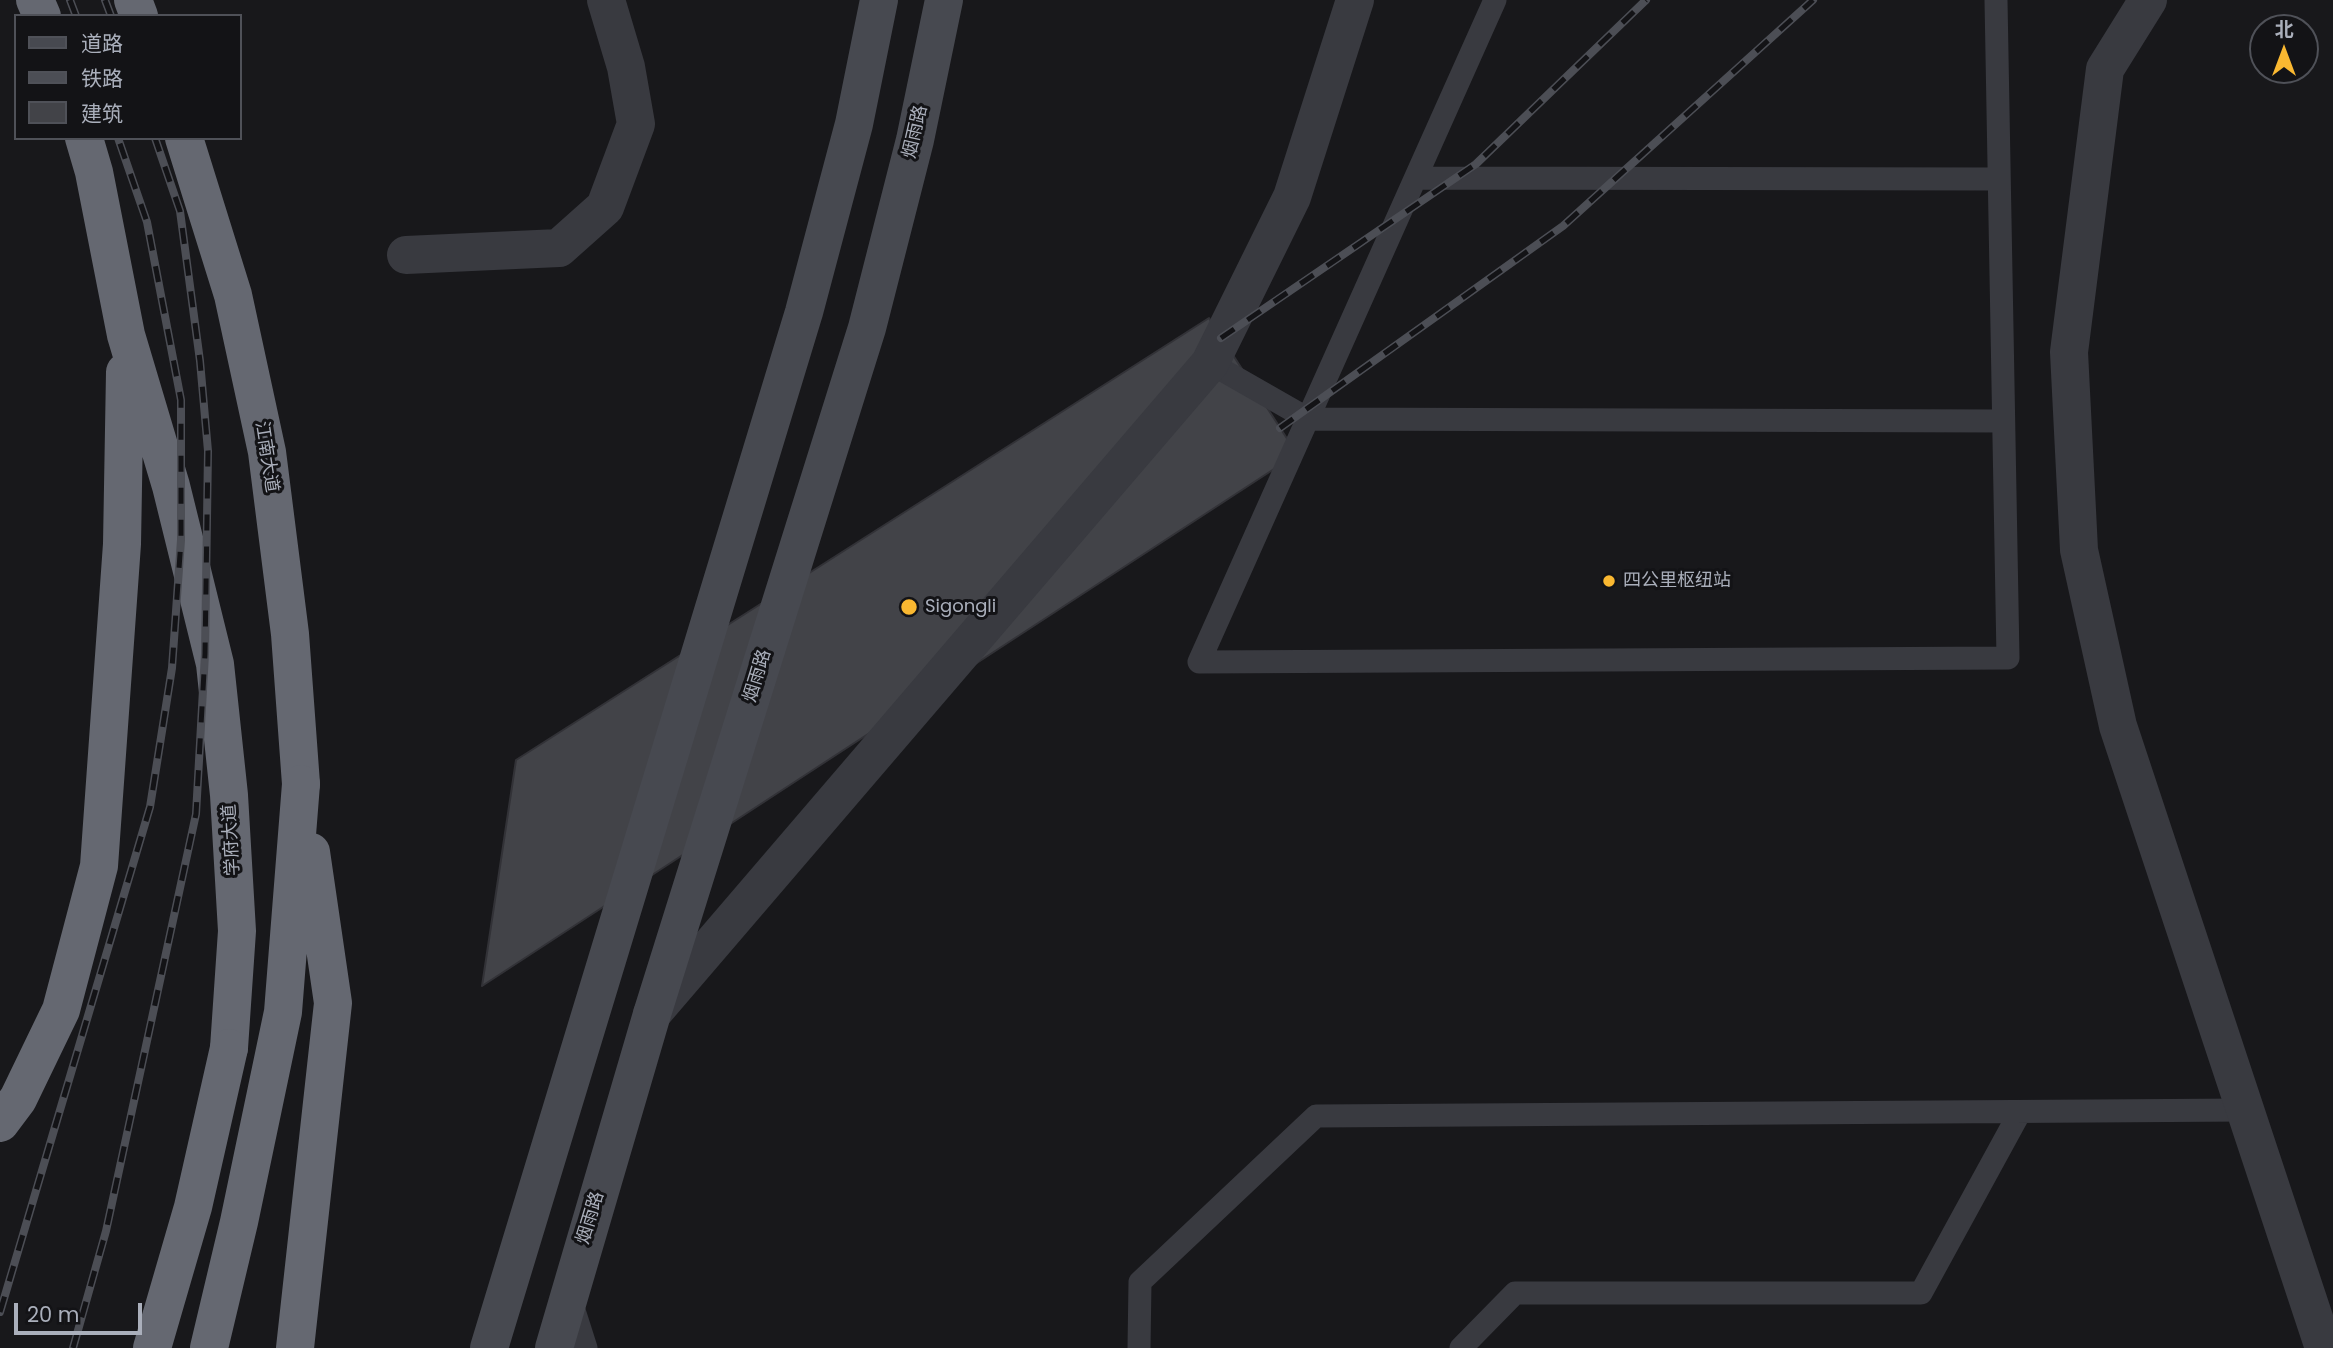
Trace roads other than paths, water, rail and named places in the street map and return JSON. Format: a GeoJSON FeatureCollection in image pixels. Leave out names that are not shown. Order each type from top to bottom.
{"type":"FeatureCollection","features":[{"type":"Feature","properties":{"kind":"highway"},"geometry":{"type":"LineString","coordinates":[[0,1123],[18,1099],[61,1010],[99,866],[122,544],[126,335],[94,172],[85,140]]}},
{"type":"Feature","properties":{"kind":"highway","name":"江南大道"},"geometry":{"type":"LineString","coordinates":[[185,140],[233,295],[267,452],[290,634],[301,784]]}},
{"type":"Feature","properties":{"kind":"highway","name":"学府大道"},"geometry":{"type":"LineString","coordinates":[[126,335],[171,486],[215,664],[229,795],[237,931],[229,1048],[193,1207],[152,1348]]}},
{"type":"Feature","properties":{"kind":"highway"},"geometry":{"type":"LineString","coordinates":[[209,1348],[239,1222],[283,1012],[301,784]]}},
{"type":"Feature","properties":{"kind":"highway"},"geometry":{"type":"LineString","coordinates":[[295,1348],[333,1003],[301,784]]}},
{"type":"Feature","properties":{"kind":"main road"},"geometry":{"type":"LineString","coordinates":[[489,1348],[804,312],[854,124],[879,0]]}},
{"type":"Feature","properties":{"kind":"main road","name":"烟雨路"},"geometry":{"type":"LineString","coordinates":[[554,1348],[652,1014],[867,328],[915,140],[944,0]]}},
{"type":"Feature","properties":{"kind":"street"},"geometry":{"type":"LineString","coordinates":[[406,255],[559,248],[605,207],[636,124],[626,67],[606,0]]}},
{"type":"Feature","properties":{"kind":"street"},"geometry":{"type":"LineString","coordinates":[[652,1014],[1210,363],[1292,197],[1355,0]]}},
{"type":"Feature","properties":{"kind":"street"},"geometry":{"type":"LineString","coordinates":[[2148,0],[2105,69],[2070,338],[2079,550],[2118,726],[2324,1348]]}},
{"type":"Feature","properties":{"kind":"lane"},"geometry":{"type":"LineString","coordinates":[[1496,0],[1199,662],[2008,658],[1996,0]]}},
{"type":"Feature","properties":{"kind":"lane"},"geometry":{"type":"LineString","coordinates":[[1416,178],[1999,179]]}},
{"type":"Feature","properties":{"kind":"lane"},"geometry":{"type":"LineString","coordinates":[[1210,363],[1308,419],[2003,421]]}},
{"type":"Feature","properties":{"kind":"lane"},"geometry":{"type":"LineString","coordinates":[[1139,1348],[1140,1282],[1316,1116],[2246,1110]]}},
{"type":"Feature","properties":{"kind":"lane"},"geometry":{"type":"LineString","coordinates":[[1461,1348],[1515,1293],[1921,1293],[2020,1112]]}},
{"type":"Feature","properties":{"kind":"lane"},"geometry":{"type":"LineString","coordinates":[[568,1293],[586,1348]]}},
{"type":"Feature","properties":{"kind":"railway"},"geometry":{"type":"LineString","coordinates":[[70,0],[75,14]]}},
{"type":"Feature","properties":{"kind":"railway"},"geometry":{"type":"LineString","coordinates":[[105,0],[110,14]]}},
{"type":"Feature","properties":{"kind":"railway"},"geometry":{"type":"LineString","coordinates":[[1221,338],[1476,164],[1646,0]]}},
{"type":"Feature","properties":{"kind":"railway"},"geometry":{"type":"LineString","coordinates":[[1280,428],[1563,226],[1813,0]]}},
{"type":"Feature","properties":{"kind":"railway"},"geometry":{"type":"LineString","coordinates":[[0,1312],[150,807],[172,668],[181,540],[181,400],[147,222],[119,140]]}},
{"type":"Feature","properties":{"kind":"railway"},"geometry":{"type":"LineString","coordinates":[[73,1348],[106,1231],[196,814],[205,654],[208,451],[200,361],[180,211],[156,140]]}},
{"type":"Feature","properties":{"kind":"place","name":"四公里枢纽站"},"geometry":{"type":"Point","coordinates":[1609,581]}},
{"type":"Feature","properties":{"kind":"place","name":"Sigongli"},"geometry":{"type":"Point","coordinates":[909,607]}}]}
